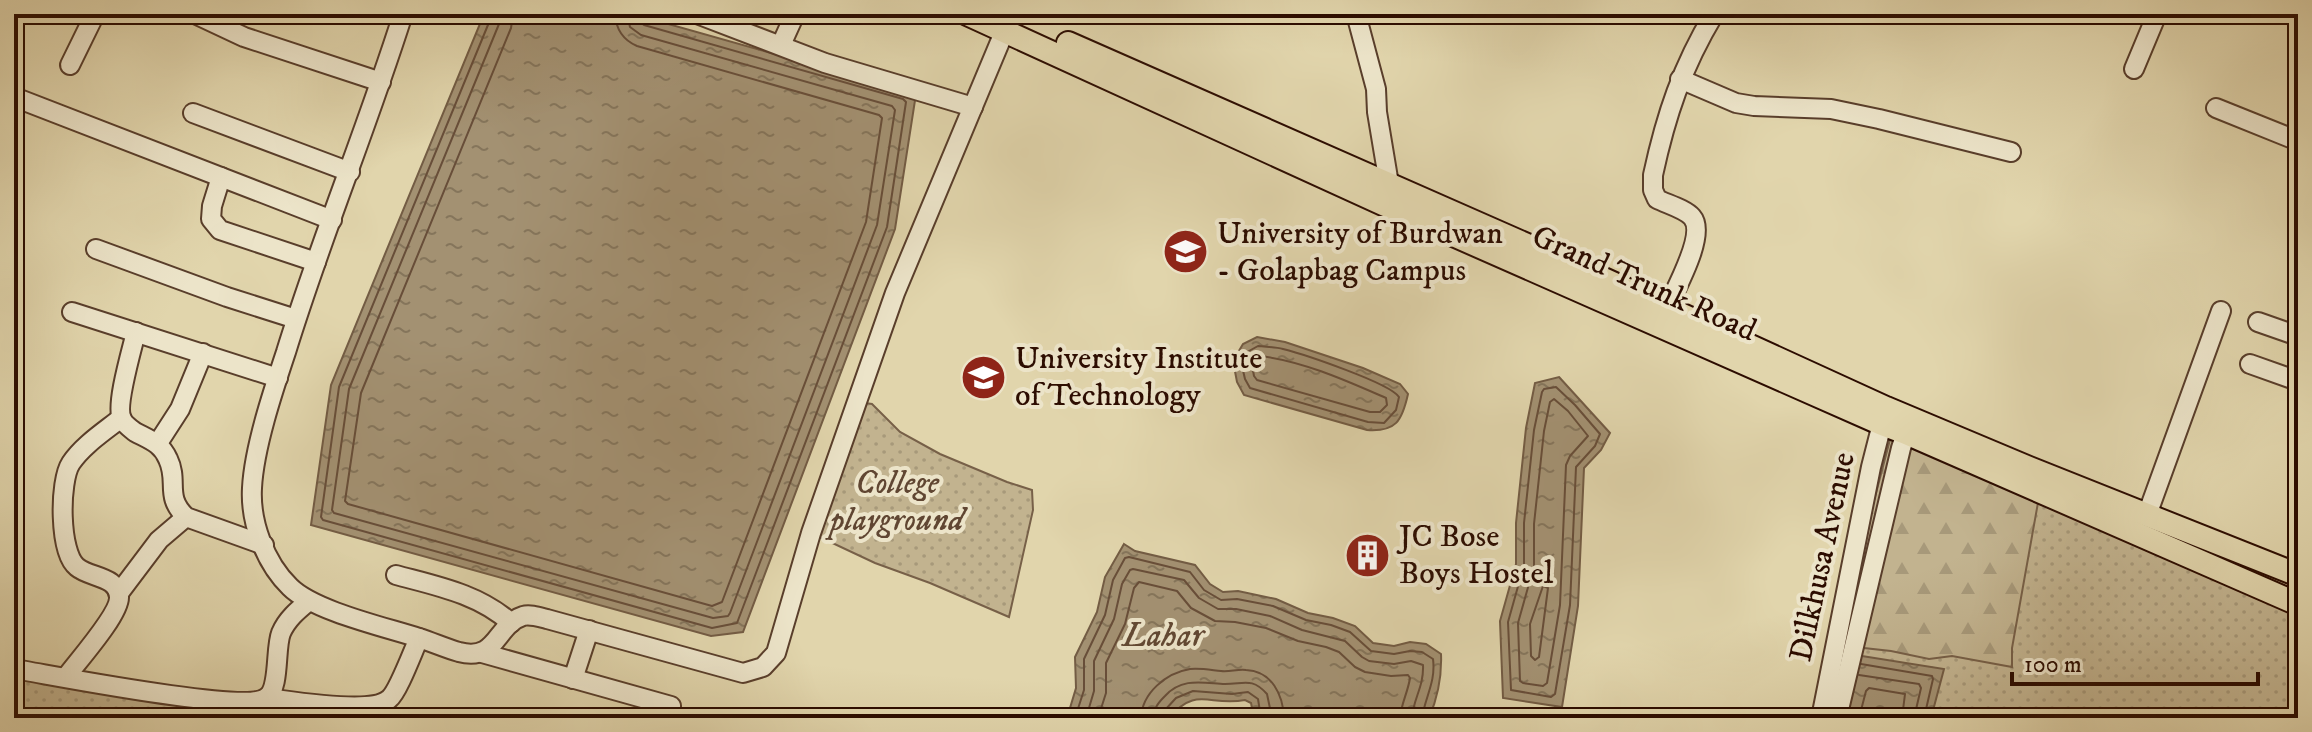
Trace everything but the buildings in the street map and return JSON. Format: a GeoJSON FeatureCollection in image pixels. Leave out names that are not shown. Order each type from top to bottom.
{"type":"FeatureCollection","features":[{"type":"Feature","properties":{"kind":"main road","name":"Grand Trunk Road"},"geometry":{"type":"LineString","coordinates":[[967,14],[1005,22],[1884,416],[2298,575]]}},
{"type":"Feature","properties":{"kind":"main road","name":"Grand Trunk Road"},"geometry":{"type":"LineString","coordinates":[[1386,194],[1667,308],[1884,416]]}},
{"type":"Feature","properties":{"kind":"main road","name":"Grand Trunk Road"},"geometry":{"type":"LineString","coordinates":[[1908,425],[2298,604]]}},
{"type":"Feature","properties":{"kind":"street"},"geometry":{"type":"LineString","coordinates":[[70,65],[95,14]]}},
{"type":"Feature","properties":{"kind":"street"},"geometry":{"type":"LineString","coordinates":[[195,14],[244,37],[381,82]]}},
{"type":"Feature","properties":{"kind":"street"},"geometry":{"type":"LineString","coordinates":[[403,14],[278,378],[256,456],[252,489],[255,525],[270,562],[290,588],[309,601],[462,653],[482,653],[671,706]]}},
{"type":"Feature","properties":{"kind":"street"},"geometry":{"type":"LineString","coordinates":[[697,14],[825,63],[973,107]]}},
{"type":"Feature","properties":{"kind":"street"},"geometry":{"type":"LineString","coordinates":[[781,45],[795,14]]}},
{"type":"Feature","properties":{"kind":"street"},"geometry":{"type":"LineString","coordinates":[[1356,14],[1376,89],[1386,194]]}},
{"type":"Feature","properties":{"kind":"street"},"geometry":{"type":"LineString","coordinates":[[1667,308],[1697,236],[1697,226],[1692,216],[1657,199],[1653,190],[1653,175],[1680,79],[1714,14]]}},
{"type":"Feature","properties":{"kind":"street"},"geometry":{"type":"LineString","coordinates":[[2134,69],[2157,14]]}},
{"type":"Feature","properties":{"kind":"street"},"geometry":{"type":"LineString","coordinates":[[482,653],[511,623],[526,615],[743,673],[763,667],[776,653],[811,533],[895,293],[1005,22]]}},
{"type":"Feature","properties":{"kind":"street"},"geometry":{"type":"LineString","coordinates":[[1680,79],[1736,103],[1831,109],[2011,152]]}},
{"type":"Feature","properties":{"kind":"street"},"geometry":{"type":"LineString","coordinates":[[14,97],[332,220]]}},
{"type":"Feature","properties":{"kind":"street"},"geometry":{"type":"LineString","coordinates":[[2216,108],[2298,141]]}},
{"type":"Feature","properties":{"kind":"street"},"geometry":{"type":"LineString","coordinates":[[193,113],[350,172]]}},
{"type":"Feature","properties":{"kind":"street"},"geometry":{"type":"LineString","coordinates":[[221,177],[211,219],[220,230],[316,262]]}},
{"type":"Feature","properties":{"kind":"street"},"geometry":{"type":"LineString","coordinates":[[96,249],[296,319]]}},
{"type":"Feature","properties":{"kind":"street"},"geometry":{"type":"LineString","coordinates":[[2147,515],[2221,311]]}},
{"type":"Feature","properties":{"kind":"street"},"geometry":{"type":"LineString","coordinates":[[72,312],[278,378]]}},
{"type":"Feature","properties":{"kind":"street"},"geometry":{"type":"LineString","coordinates":[[2258,322],[2298,336]]}},
{"type":"Feature","properties":{"kind":"street"},"geometry":{"type":"LineString","coordinates":[[136,332],[120,404],[121,418],[132,430],[158,443],[168,459],[177,509],[186,517],[264,545]]}},
{"type":"Feature","properties":{"kind":"street"},"geometry":{"type":"LineString","coordinates":[[158,443],[180,409],[203,353]]}},
{"type":"Feature","properties":{"kind":"street"},"geometry":{"type":"LineString","coordinates":[[2250,364],[2298,381]]}},
{"type":"Feature","properties":{"kind":"street","name":"Dilkhusa Avenue"},"geometry":{"type":"LineString","coordinates":[[1821,718],[1884,416]]}},
{"type":"Feature","properties":{"kind":"street"},"geometry":{"type":"LineString","coordinates":[[119,593],[111,582],[79,569],[69,560],[65,543],[63,490],[73,459],[121,418]]}},
{"type":"Feature","properties":{"kind":"street","name":"Dilkhusa Avenue"},"geometry":{"type":"LineString","coordinates":[[1837,718],[1908,425]]}},
{"type":"Feature","properties":{"kind":"street"},"geometry":{"type":"LineString","coordinates":[[66,677],[112,616],[119,593],[159,540],[186,517]]}},
{"type":"Feature","properties":{"kind":"street"},"geometry":{"type":"LineString","coordinates":[[396,575],[481,601],[511,623]]}},
{"type":"Feature","properties":{"kind":"street"},"geometry":{"type":"LineString","coordinates":[[267,698],[273,690],[280,636],[285,624],[309,601]]}},
{"type":"Feature","properties":{"kind":"street"},"geometry":{"type":"LineString","coordinates":[[573,679],[589,630]]}},
{"type":"Feature","properties":{"kind":"street"},"geometry":{"type":"LineString","coordinates":[[14,669],[219,709],[267,698],[340,712],[378,706],[391,698],[419,638]]}},
{"type":"Feature","properties":{"kind":"green space","name":"College playground"},"geometry":{"type":"Polygon","coordinates":[[[865,403],[872,404],[900,432],[940,454],[1032,490],[1033,510],[1009,617],[875,563],[811,533],[865,403]]]}},
{"type":"Feature","properties":{"kind":"green space"},"geometry":{"type":"Polygon","coordinates":[[[1892,432],[2039,497],[2012,648],[2012,667],[1952,656],[1929,659],[1855,647],[1859,558],[1892,432]]]}},
{"type":"Feature","properties":{"kind":"green space"},"geometry":{"type":"Polygon","coordinates":[[[1877,442],[2298,595],[2298,718],[1830,718],[1877,442]]]}},
{"type":"Feature","properties":{"kind":"green space"},"geometry":{"type":"Polygon","coordinates":[[[14,667],[260,701],[256,718],[14,718],[14,667]]]}},
{"type":"Feature","properties":{"kind":"water"},"geometry":{"type":"Polygon","coordinates":[[[484,14],[633,14],[916,94],[895,229],[743,632],[711,636],[311,525],[331,385],[484,14]]]}},
{"type":"Feature","properties":{"kind":"water"},"geometry":{"type":"Polygon","coordinates":[[[1257,337],[1285,342],[1400,384],[1408,394],[1400,418],[1391,427],[1367,430],[1244,395],[1237,382],[1233,361],[1243,344],[1257,337]]]}},
{"type":"Feature","properties":{"kind":"water"},"geometry":{"type":"Polygon","coordinates":[[[1559,377],[1610,433],[1601,450],[1584,468],[1578,606],[1562,707],[1503,698],[1500,621],[1516,564],[1516,523],[1526,428],[1535,383],[1559,377]]]}},
{"type":"Feature","properties":{"kind":"water","name":"Lahar"},"geometry":{"type":"Polygon","coordinates":[[[1124,544],[1135,551],[1195,565],[1210,584],[1223,592],[1238,591],[1276,599],[1308,613],[1355,626],[1373,643],[1394,646],[1410,642],[1426,644],[1441,654],[1439,687],[1429,718],[1254,718],[1251,703],[1245,700],[1204,699],[1188,702],[1169,718],[1067,718],[1076,688],[1075,657],[1097,612],[1105,577],[1124,544]]]}},
{"type":"Feature","properties":{"kind":"water"},"geometry":{"type":"Polygon","coordinates":[[[1843,653],[1944,669],[1931,718],[1828,718],[1843,653]]]}},
{"type":"Feature","properties":{"kind":"place","name":"University of Burdwan - Golapbag Campus"},"geometry":{"type":"Point","coordinates":[1186,252]}},
{"type":"Feature","properties":{"kind":"place","name":"University Institute of Technology"},"geometry":{"type":"Point","coordinates":[984,377]}},
{"type":"Feature","properties":{"kind":"place","name":"JC Bose Boys Hostel"},"geometry":{"type":"Point","coordinates":[1368,555]}}]}
